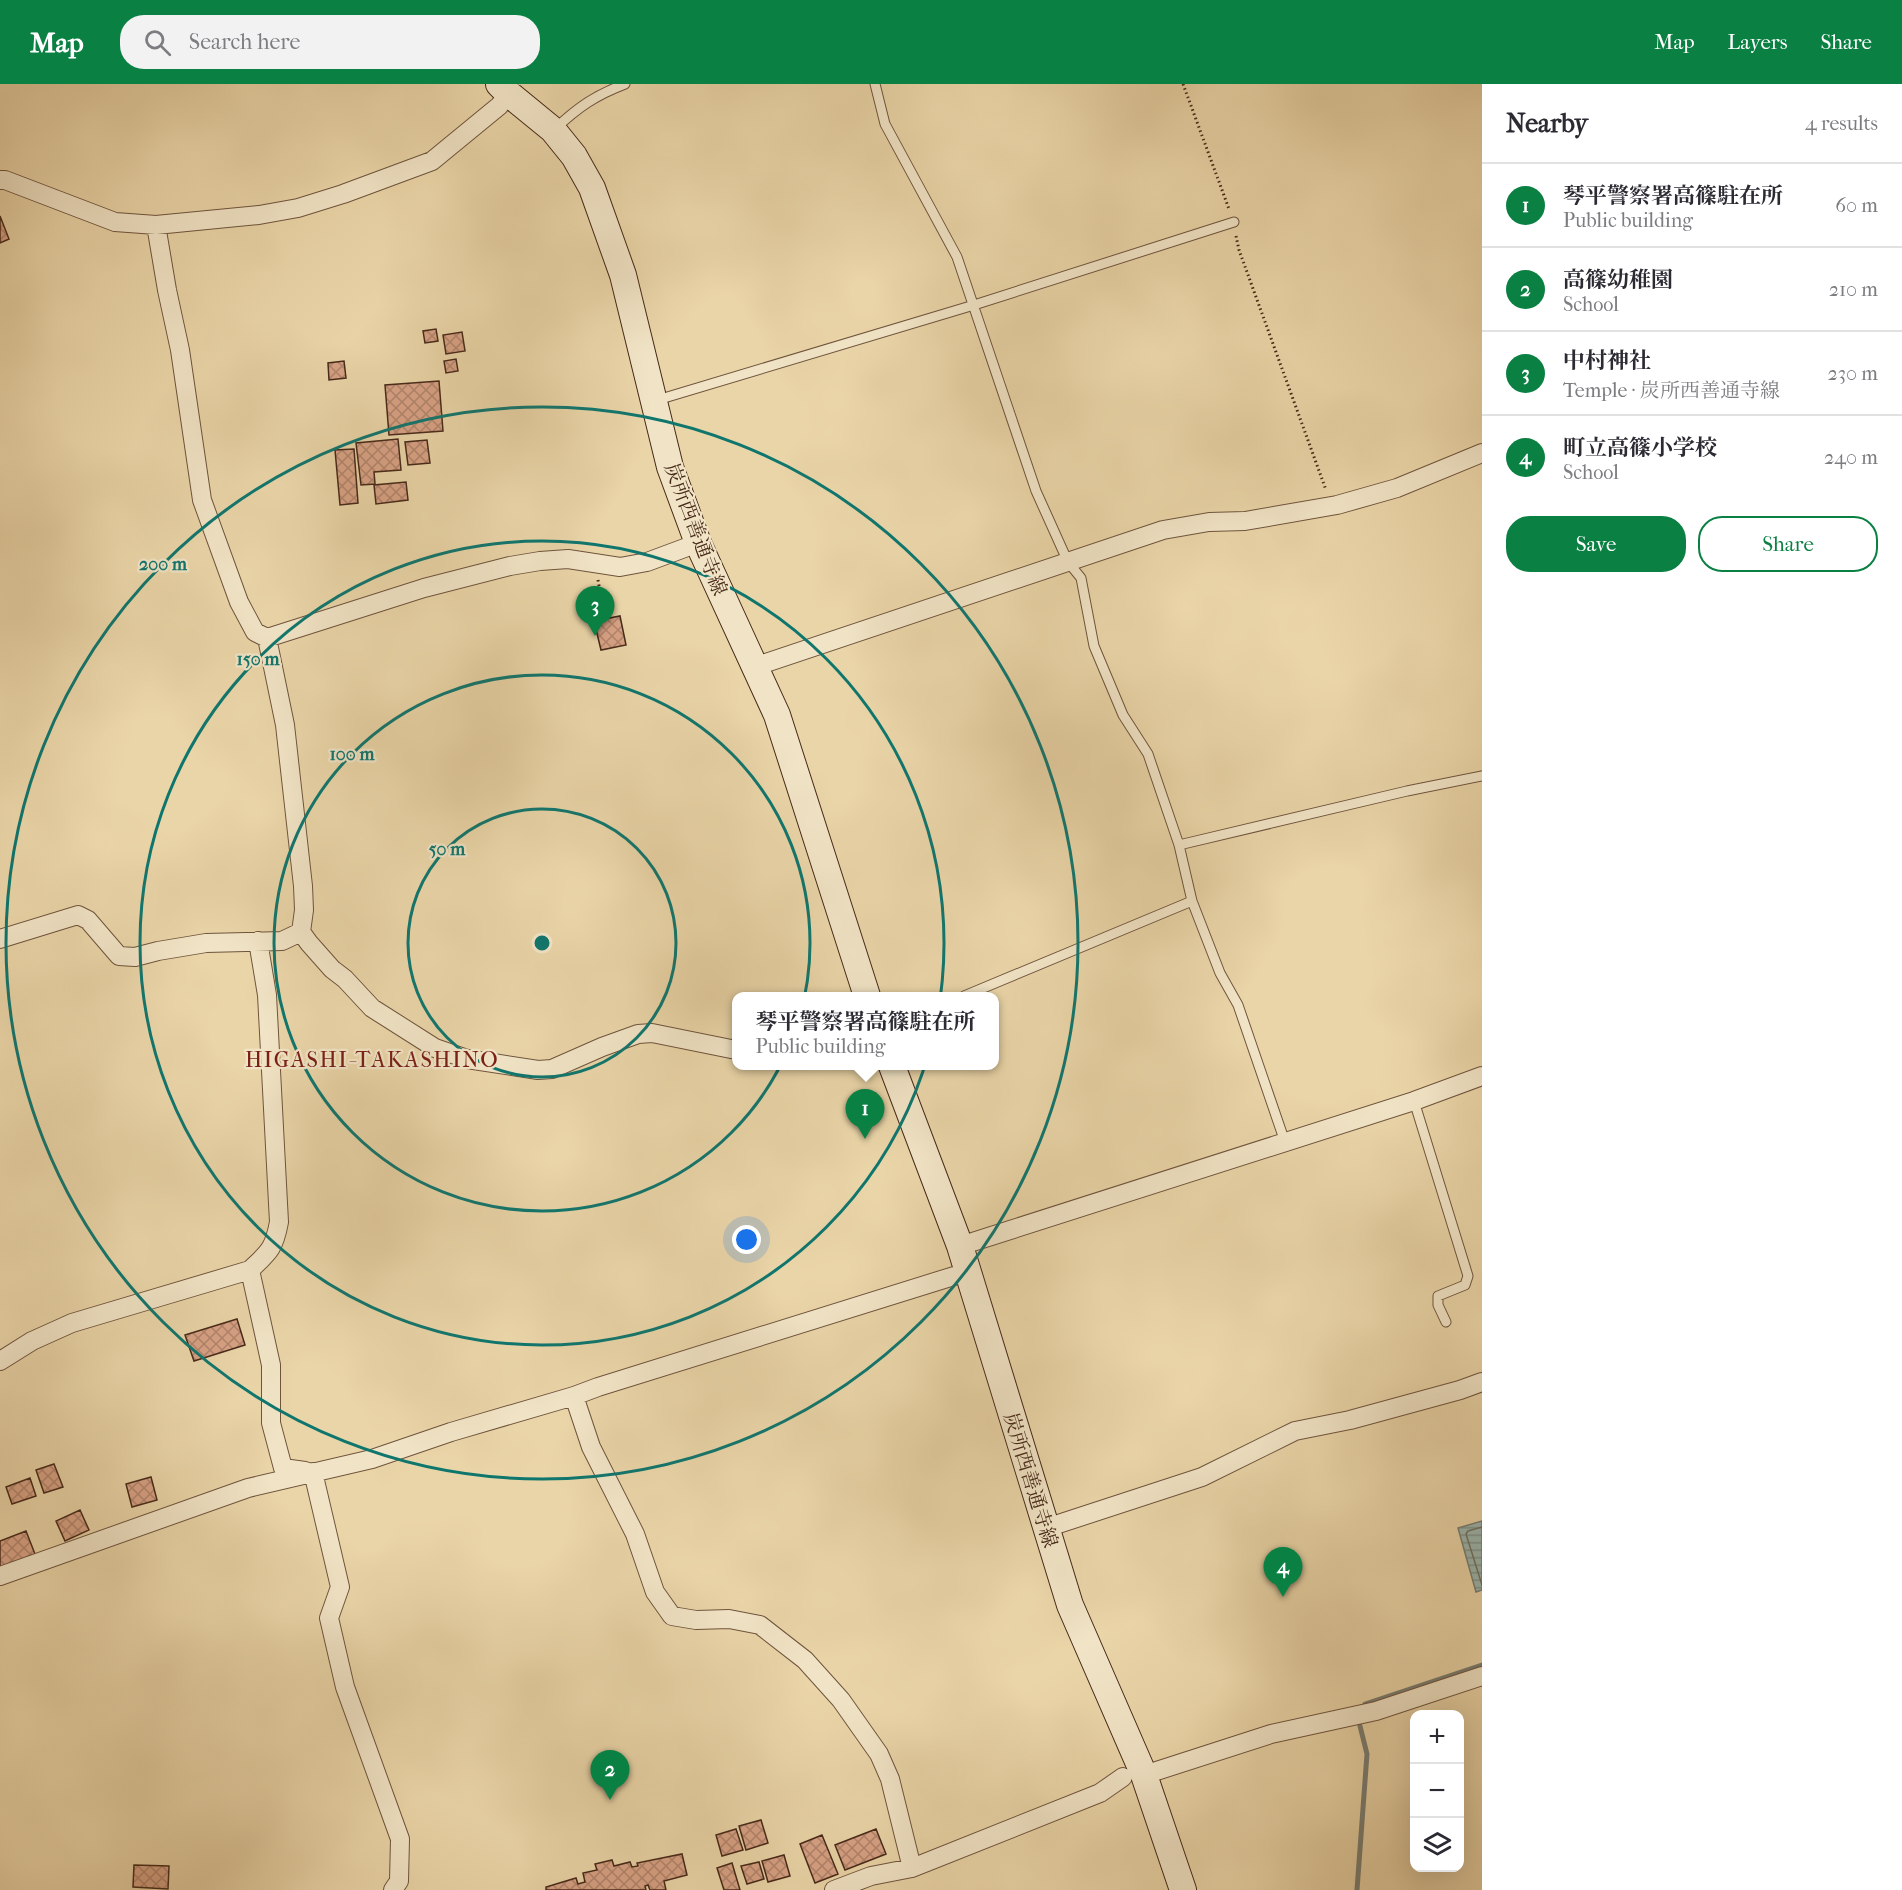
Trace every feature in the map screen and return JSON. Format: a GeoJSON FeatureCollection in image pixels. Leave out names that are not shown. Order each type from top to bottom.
{"type":"FeatureCollection","features":[{"type":"Feature","properties":{"kind":"main road","name":"炭所西善通寺線"},"geometry":{"type":"LineString","coordinates":[[504,89],[553,130],[574,156],[592,188],[623,275],[670,467],[698,543],[780,726],[866,992]]}},
{"type":"Feature","properties":{"kind":"main road","name":"炭所西善通寺線"},"geometry":{"type":"LineString","coordinates":[[894,1070],[960,1246],[1070,1605],[1134,1776],[1183,1890]]}},
{"type":"Feature","properties":{"kind":"street"},"geometry":{"type":"LineString","coordinates":[[0,180],[115,222],[156,225],[213,220],[298,208],[432,161],[499,106],[504,89]]}},
{"type":"Feature","properties":{"kind":"street"},"geometry":{"type":"LineString","coordinates":[[156,225],[180,350],[202,501],[239,602],[255,632],[267,638],[424,588],[510,566],[568,559],[620,567],[647,562],[698,543]]}},
{"type":"Feature","properties":{"kind":"street"},"geometry":{"type":"LineString","coordinates":[[754,667],[1163,530],[1209,522],[1245,521],[1337,505],[1397,488],[1482,453]]}},
{"type":"Feature","properties":{"kind":"street"},"geometry":{"type":"LineString","coordinates":[[267,638],[285,725],[303,886],[304,910],[301,932],[332,969],[345,979],[372,1008],[435,1048],[467,1059],[538,1070],[552,1069],[638,1034],[652,1034],[732,1049]]}},
{"type":"Feature","properties":{"kind":"street"},"geometry":{"type":"LineString","coordinates":[[0,939],[78,915],[88,921],[119,956],[135,957],[206,943],[282,941],[301,932]]}},
{"type":"Feature","properties":{"kind":"street"},"geometry":{"type":"LineString","coordinates":[[0,1361],[32,1341],[72,1323],[250,1270],[270,1251],[276,1239],[279,1222],[267,994],[258,941]]}},
{"type":"Feature","properties":{"kind":"street"},"geometry":{"type":"LineString","coordinates":[[960,1246],[1414,1101],[1482,1076]]}},
{"type":"Feature","properties":{"kind":"street"},"geometry":{"type":"LineString","coordinates":[[250,1270],[271,1365],[271,1423],[283,1468],[313,1472]]}},
{"type":"Feature","properties":{"kind":"street"},"geometry":{"type":"LineString","coordinates":[[0,1576],[248,1488],[372,1459],[451,1432],[574,1396],[954,1276]]}},
{"type":"Feature","properties":{"kind":"street"},"geometry":{"type":"LineString","coordinates":[[1046,1528],[1202,1477],[1295,1431],[1350,1420],[1482,1382]]}},
{"type":"Feature","properties":{"kind":"street"},"geometry":{"type":"LineString","coordinates":[[574,1396],[591,1447],[635,1534],[656,1592],[672,1616],[696,1620],[729,1619],[760,1625],[805,1660],[841,1700],[879,1754],[890,1779],[912,1868]]}},
{"type":"Feature","properties":{"kind":"street"},"geometry":{"type":"LineString","coordinates":[[313,1472],[340,1587],[329,1618],[345,1687],[400,1839],[399,1881],[393,1890]]}},
{"type":"Feature","properties":{"kind":"street"},"geometry":{"type":"LineString","coordinates":[[834,1890],[873,1883],[1100,1793],[1134,1776],[1271,1734],[1376,1711],[1482,1676]]}},
{"type":"Feature","properties":{"kind":"lane"},"geometry":{"type":"LineString","coordinates":[[553,130],[574,110],[599,94],[625,84]]}},
{"type":"Feature","properties":{"kind":"lane"},"geometry":{"type":"LineString","coordinates":[[875,84],[885,124],[957,257],[1036,491],[1068,562],[1081,578],[1094,646],[1123,715],[1148,754],[1179,845],[1191,901],[1220,974],[1238,1005],[1285,1142]]}},
{"type":"Feature","properties":{"kind":"lane"},"geometry":{"type":"LineString","coordinates":[[654,402],[974,305],[1234,222]]}},
{"type":"Feature","properties":{"kind":"lane"},"geometry":{"type":"LineString","coordinates":[[1179,845],[1482,776]]}},
{"type":"Feature","properties":{"kind":"lane"},"geometry":{"type":"LineString","coordinates":[[974,992],[1191,901]]}},
{"type":"Feature","properties":{"kind":"lane"},"geometry":{"type":"LineString","coordinates":[[1414,1101],[1468,1276],[1465,1285],[1438,1296],[1438,1305],[1446,1322]]}},
{"type":"Feature","properties":{"kind":"path"},"geometry":{"type":"LineString","coordinates":[[1183,84],[1234,222],[1239,250],[1326,492]]}},
{"type":"Feature","properties":{"kind":"path"},"geometry":{"type":"LineString","coordinates":[[595,564],[604,613]]}},
{"type":"Feature","properties":{"kind":"water"},"geometry":{"type":"Polygon","coordinates":[[[1482,1521],[1482,1590],[1476,1592],[1458,1528],[1482,1521]]]}},
{"type":"Feature","properties":{"kind":"building"},"geometry":{"type":"Polygon","coordinates":[[[0,216],[9,239],[0,243],[0,216]]]}},
{"type":"Feature","properties":{"kind":"building"},"geometry":{"type":"Polygon","coordinates":[[[436,329],[438,341],[425,343],[423,331],[436,329]]]}},
{"type":"Feature","properties":{"kind":"building"},"geometry":{"type":"Polygon","coordinates":[[[462,332],[465,351],[446,354],[443,335],[462,332]]]}},
{"type":"Feature","properties":{"kind":"building"},"geometry":{"type":"Polygon","coordinates":[[[456,359],[458,371],[446,373],[444,361],[456,359]]]}},
{"type":"Feature","properties":{"kind":"building"},"geometry":{"type":"Polygon","coordinates":[[[344,361],[346,378],[329,380],[328,363],[344,361]]]}},
{"type":"Feature","properties":{"kind":"building"},"geometry":{"type":"Polygon","coordinates":[[[439,381],[443,431],[389,435],[385,385],[439,381]]]}},
{"type":"Feature","properties":{"kind":"building"},"geometry":{"type":"Polygon","coordinates":[[[398,439],[401,470],[374,472],[375,484],[361,485],[356,443],[398,439]]]}},
{"type":"Feature","properties":{"kind":"building"},"geometry":{"type":"Polygon","coordinates":[[[427,440],[430,463],[408,465],[405,442],[427,440]]]}},
{"type":"Feature","properties":{"kind":"building"},"geometry":{"type":"Polygon","coordinates":[[[354,449],[358,503],[340,505],[335,450],[354,449]]]}},
{"type":"Feature","properties":{"kind":"building"},"geometry":{"type":"Polygon","coordinates":[[[406,482],[408,500],[376,504],[374,485],[406,482]]]}},
{"type":"Feature","properties":{"kind":"building"},"geometry":{"type":"Polygon","coordinates":[[[620,616],[626,645],[601,650],[594,621],[620,616]]]}},
{"type":"Feature","properties":{"kind":"building"},"geometry":{"type":"Polygon","coordinates":[[[237,1319],[245,1345],[194,1361],[185,1335],[237,1319]]]}},
{"type":"Feature","properties":{"kind":"building"},"geometry":{"type":"Polygon","coordinates":[[[54,1464],[63,1487],[44,1493],[36,1470],[54,1464]]]}},
{"type":"Feature","properties":{"kind":"building"},"geometry":{"type":"Polygon","coordinates":[[[151,1477],[157,1500],[132,1507],[126,1484],[151,1477]]]}},
{"type":"Feature","properties":{"kind":"building"},"geometry":{"type":"Polygon","coordinates":[[[30,1478],[36,1496],[12,1504],[6,1487],[30,1478]]]}},
{"type":"Feature","properties":{"kind":"building"},"geometry":{"type":"Polygon","coordinates":[[[80,1510],[89,1530],[65,1541],[56,1521],[80,1510]]]}},
{"type":"Feature","properties":{"kind":"building"},"geometry":{"type":"Polygon","coordinates":[[[26,1531],[35,1554],[0,1568],[0,1541],[26,1531]]]}},
{"type":"Feature","properties":{"kind":"building"},"geometry":{"type":"Polygon","coordinates":[[[761,1820],[768,1843],[746,1850],[739,1826],[761,1820]]]}},
{"type":"Feature","properties":{"kind":"building"},"geometry":{"type":"Polygon","coordinates":[[[736,1829],[743,1850],[722,1856],[716,1835],[736,1829]]]}},
{"type":"Feature","properties":{"kind":"building"},"geometry":{"type":"Polygon","coordinates":[[[876,1829],[886,1854],[845,1870],[835,1845],[876,1829]]]}},
{"type":"Feature","properties":{"kind":"building"},"geometry":{"type":"Polygon","coordinates":[[[822,1835],[838,1874],[815,1883],[800,1844],[822,1835]]]}},
{"type":"Feature","properties":{"kind":"building"},"geometry":{"type":"Polygon","coordinates":[[[682,1854],[687,1875],[664,1881],[666,1890],[650,1890],[648,1885],[645,1886],[646,1890],[546,1890],[546,1887],[576,1878],[578,1884],[585,1882],[583,1873],[597,1870],[595,1864],[612,1860],[614,1866],[630,1862],[632,1867],[638,1866],[637,1863],[682,1854]]]}},
{"type":"Feature","properties":{"kind":"building"},"geometry":{"type":"Polygon","coordinates":[[[784,1855],[790,1876],[768,1882],[762,1861],[784,1855]]]}},
{"type":"Feature","properties":{"kind":"building"},"geometry":{"type":"Polygon","coordinates":[[[759,1862],[764,1879],[747,1884],[741,1866],[759,1862]]]}},
{"type":"Feature","properties":{"kind":"building"},"geometry":{"type":"Polygon","coordinates":[[[732,1863],[740,1890],[724,1890],[717,1868],[732,1863]]]}},
{"type":"Feature","properties":{"kind":"building"},"geometry":{"type":"Polygon","coordinates":[[[134,1865],[169,1866],[168,1889],[133,1887],[134,1865]]]}},
{"type":"Feature","properties":{"kind":"waterway"},"geometry":{"type":"LineString","coordinates":[[1365,1704],[1482,1665]]}},
{"type":"Feature","properties":{"kind":"waterway"},"geometry":{"type":"LineString","coordinates":[[1357,1890],[1367,1754],[1359,1722]]}},
{"type":"Feature","properties":{"kind":"place","name":"中村神社"},"geometry":{"type":"Point","coordinates":[595,636]}},
{"type":"Feature","properties":{"kind":"place","name":"琴平警察署高篠駐在所"},"geometry":{"type":"Point","coordinates":[865,1139]}},
{"type":"Feature","properties":{"kind":"place","name":"町立高篠小学校"},"geometry":{"type":"Point","coordinates":[1283,1597]}},
{"type":"Feature","properties":{"kind":"place","name":"高篠幼稚園"},"geometry":{"type":"Point","coordinates":[610,1800]}},
{"type":"Feature","properties":{"kind":"district","name":"HIGASHI-TAKASHINO"},"geometry":{"type":"Point","coordinates":[372,1059]}}]}
